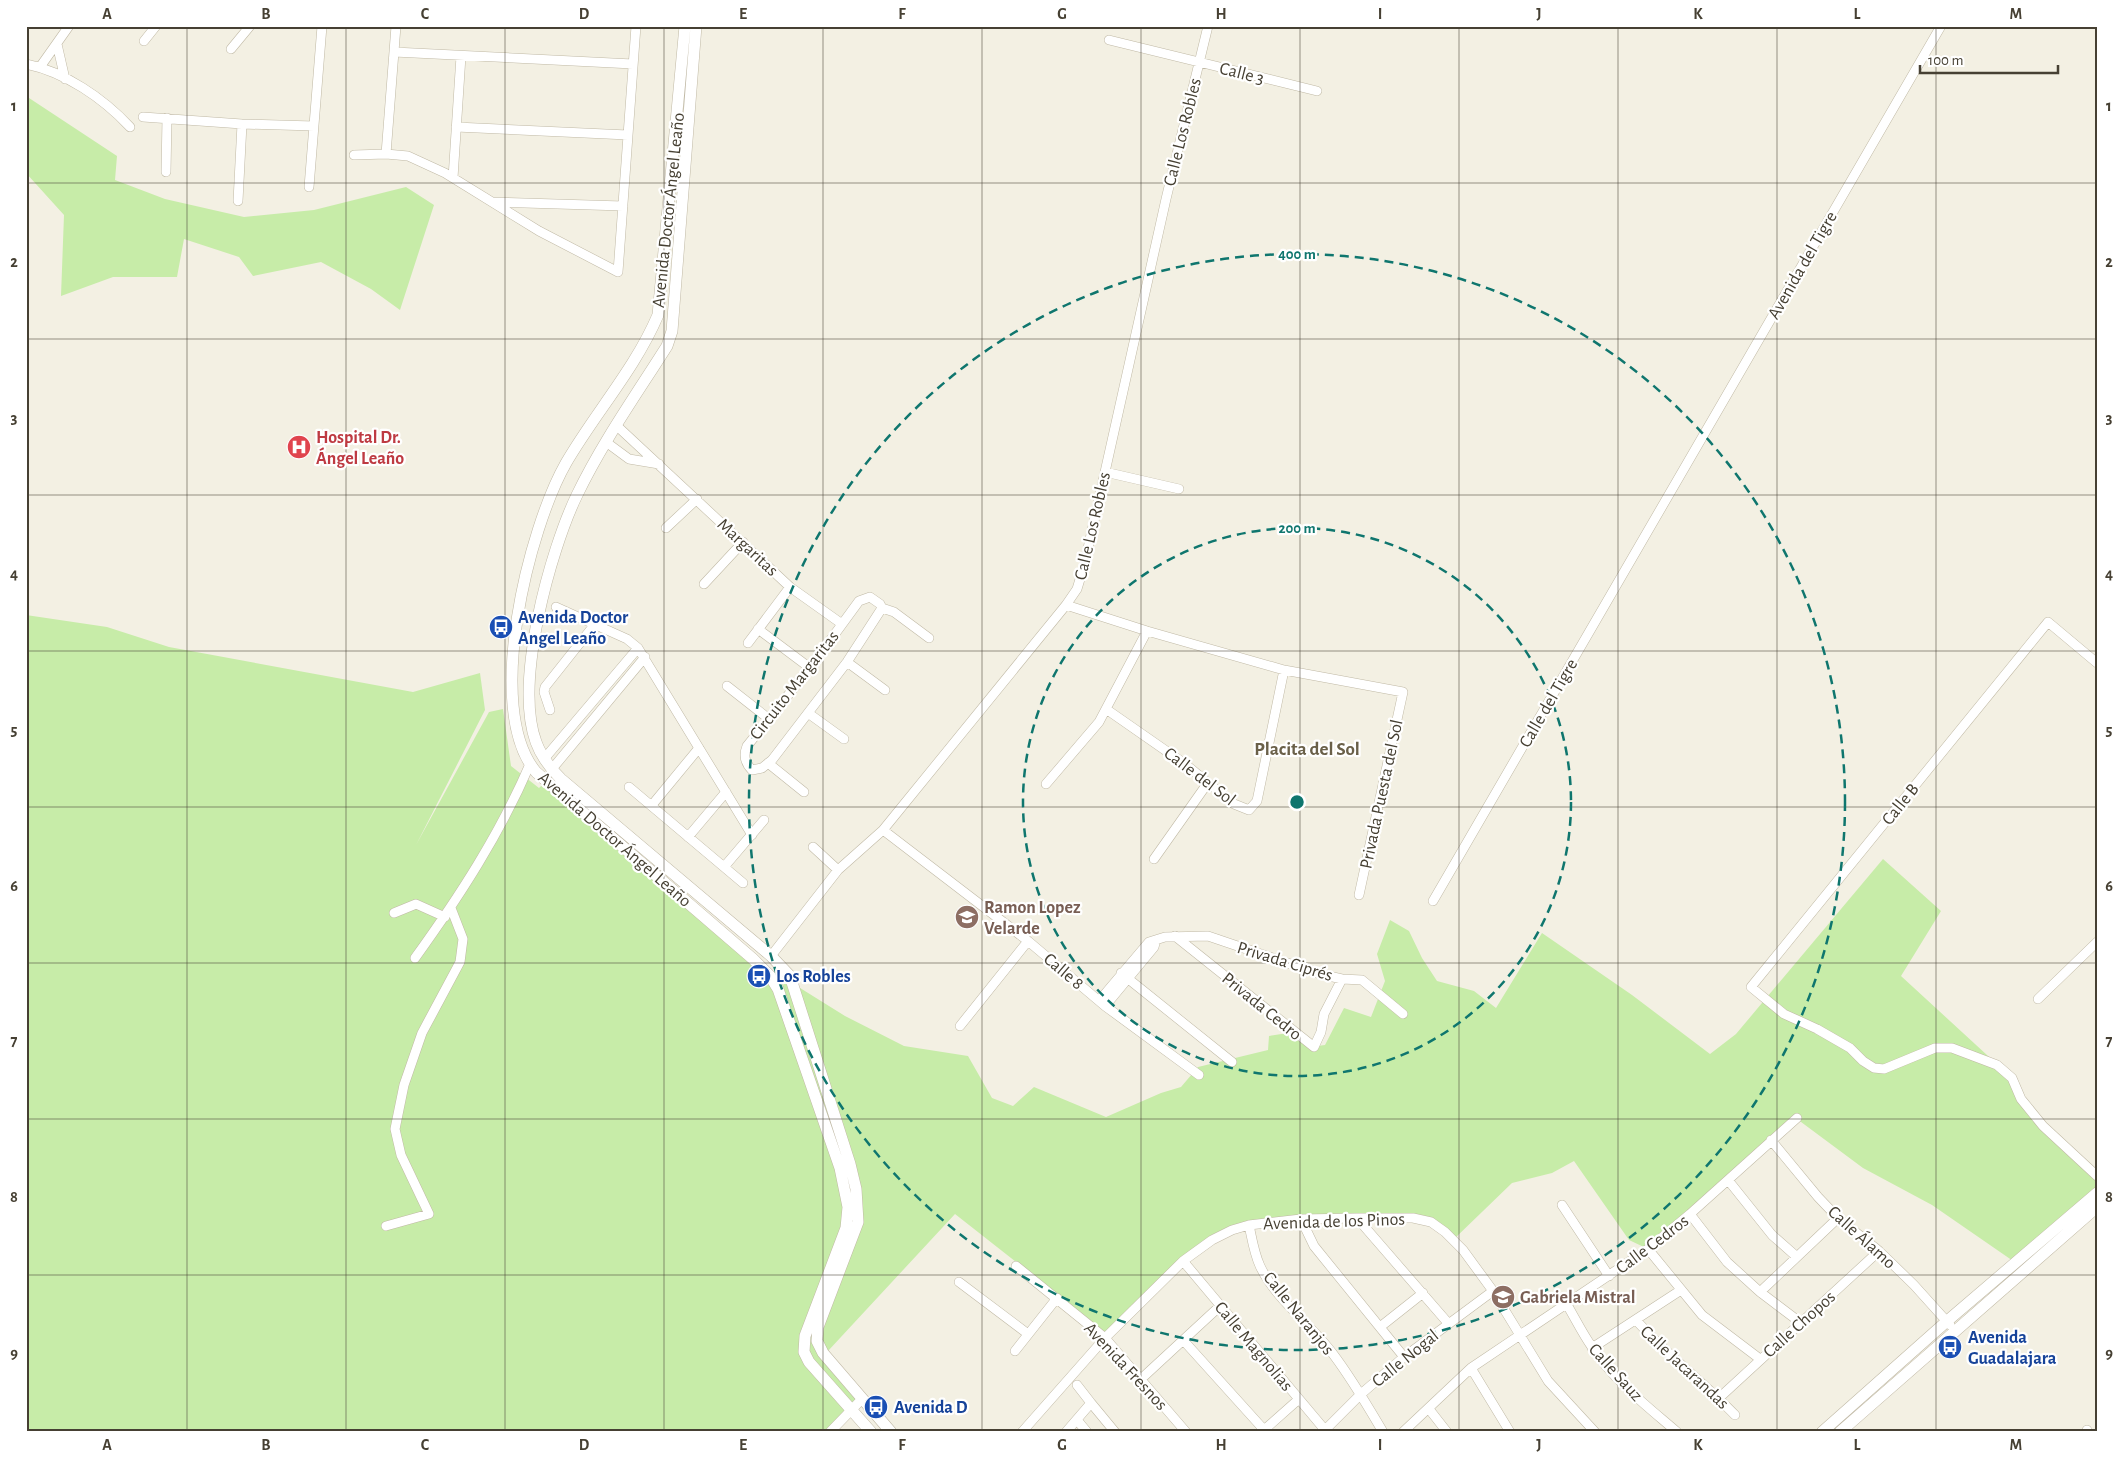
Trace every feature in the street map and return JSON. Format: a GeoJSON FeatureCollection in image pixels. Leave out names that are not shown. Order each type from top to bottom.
{"type":"FeatureCollection","features":[{"type":"Feature","properties":{"kind":"street"},"geometry":{"type":"LineString","coordinates":[[40,67],[69,26]]}},
{"type":"Feature","properties":{"kind":"street"},"geometry":{"type":"LineString","coordinates":[[144,41],[156,26]]}},
{"type":"Feature","properties":{"kind":"street"},"geometry":{"type":"LineString","coordinates":[[231,49],[250,26]]}},
{"type":"Feature","properties":{"kind":"street"},"geometry":{"type":"LineString","coordinates":[[309,187],[322,26]]}},
{"type":"Feature","properties":{"kind":"street"},"geometry":{"type":"LineString","coordinates":[[386,154],[396,26]]}},
{"type":"Feature","properties":{"kind":"street"},"geometry":{"type":"LineString","coordinates":[[354,155],[386,154],[408,156],[453,178],[539,231],[618,272],[636,26]]}},
{"type":"Feature","properties":{"kind":"street","name":"Avenida Doctor Ángel Leaño"},"geometry":{"type":"LineString","coordinates":[[685,26],[658,315],[647,340],[567,463],[552,492],[540,525],[525,576],[513,659],[512,686],[516,721],[530,764],[549,784],[754,959],[778,988],[840,1168],[848,1208],[846,1228],[804,1336],[804,1352],[815,1372],[822,1377],[871,1432]]}},
{"type":"Feature","properties":{"kind":"street","name":"Avenida Doctor Ángel Leaño"},"geometry":{"type":"LineString","coordinates":[[696,26],[672,331],[667,346],[606,442],[577,496],[558,542],[546,582],[536,631],[531,670],[531,720],[535,741],[544,759],[552,769],[609,820],[771,956],[792,981],[856,1189],[859,1212],[856,1232],[818,1327],[817,1335],[821,1350],[861,1400],[891,1432]]}},
{"type":"Feature","properties":{"kind":"street","name":"Calle Los Robles"},"geometry":{"type":"LineString","coordinates":[[771,956],[838,870],[883,830],[1066,605],[1077,588],[1084,566],[1208,26]]}},
{"type":"Feature","properties":{"kind":"street","name":"Avenida del Tigre"},"geometry":{"type":"LineString","coordinates":[[1662,504],[1941,26]]}},
{"type":"Feature","properties":{"kind":"street","name":"Calle 3"},"geometry":{"type":"LineString","coordinates":[[1108,40],[1317,91]]}},
{"type":"Feature","properties":{"kind":"street"},"geometry":{"type":"LineString","coordinates":[[58,44],[65,79]]}},
{"type":"Feature","properties":{"kind":"street"},"geometry":{"type":"LineString","coordinates":[[394,52],[633,64]]}},
{"type":"Feature","properties":{"kind":"street"},"geometry":{"type":"LineString","coordinates":[[453,178],[461,56]]}},
{"type":"Feature","properties":{"kind":"street"},"geometry":{"type":"LineString","coordinates":[[26,64],[40,67],[86,90],[116,112],[130,127]]}},
{"type":"Feature","properties":{"kind":"street"},"geometry":{"type":"LineString","coordinates":[[143,117],[242,124],[314,126]]}},
{"type":"Feature","properties":{"kind":"street"},"geometry":{"type":"LineString","coordinates":[[166,172],[167,118]]}},
{"type":"Feature","properties":{"kind":"street"},"geometry":{"type":"LineString","coordinates":[[238,201],[242,124]]}},
{"type":"Feature","properties":{"kind":"street"},"geometry":{"type":"LineString","coordinates":[[456,127],[628,135]]}},
{"type":"Feature","properties":{"kind":"street"},"geometry":{"type":"LineString","coordinates":[[490,202],[623,206]]}},
{"type":"Feature","properties":{"kind":"street","name":"Margaritas"},"geometry":{"type":"LineString","coordinates":[[617,426],[790,587],[842,624]]}},
{"type":"Feature","properties":{"kind":"street"},"geometry":{"type":"LineString","coordinates":[[606,442],[629,459],[659,464]]}},
{"type":"Feature","properties":{"kind":"street"},"geometry":{"type":"LineString","coordinates":[[1105,472],[1179,489]]}},
{"type":"Feature","properties":{"kind":"street"},"geometry":{"type":"LineString","coordinates":[[666,528],[697,499]]}},
{"type":"Feature","properties":{"kind":"street","name":"Calle del Tigre"},"geometry":{"type":"LineString","coordinates":[[1433,901],[1662,504]]}},
{"type":"Feature","properties":{"kind":"street"},"geometry":{"type":"LineString","coordinates":[[704,584],[743,542]]}},
{"type":"Feature","properties":{"kind":"street"},"geometry":{"type":"LineString","coordinates":[[748,643],[790,587]]}},
{"type":"Feature","properties":{"kind":"street","name":"Circuito Margaritas"},"geometry":{"type":"LineString","coordinates":[[882,608],[847,662],[768,764],[762,768],[752,770],[747,764],[744,753],[746,746],[810,668],[859,601],[870,597],[880,604],[882,608],[894,612],[929,638]]}},
{"type":"Feature","properties":{"kind":"street"},"geometry":{"type":"LineString","coordinates":[[1066,605],[1147,631],[1284,670]]}},
{"type":"Feature","properties":{"kind":"street"},"geometry":{"type":"LineString","coordinates":[[556,607],[627,639],[638,648],[752,835]]}},
{"type":"Feature","properties":{"kind":"street","name":"Calle B"},"geometry":{"type":"LineString","coordinates":[[2097,663],[2048,622],[1751,987],[1784,1014],[1817,1029],[1850,1048],[1863,1061],[1874,1068],[1884,1069],[1935,1048],[1952,1048],[1997,1065],[2012,1078],[2021,1099],[2043,1126],[2097,1176]]}},
{"type":"Feature","properties":{"kind":"street"},"geometry":{"type":"LineString","coordinates":[[550,710],[544,692],[545,687],[595,624]]}},
{"type":"Feature","properties":{"kind":"street"},"geometry":{"type":"LineString","coordinates":[[758,628],[810,668]]}},
{"type":"Feature","properties":{"kind":"street"},"geometry":{"type":"LineString","coordinates":[[1046,784],[1099,722],[1147,631]]}},
{"type":"Feature","properties":{"kind":"street"},"geometry":{"type":"LineString","coordinates":[[544,759],[638,648]]}},
{"type":"Feature","properties":{"kind":"street"},"geometry":{"type":"LineString","coordinates":[[552,769],[645,657]]}},
{"type":"Feature","properties":{"kind":"street"},"geometry":{"type":"LineString","coordinates":[[847,662],[885,690]]}},
{"type":"Feature","properties":{"kind":"street","name":"Privada Puesta del Sol"},"geometry":{"type":"LineString","coordinates":[[1284,670],[1403,692],[1359,895]]}},
{"type":"Feature","properties":{"kind":"street","name":"Calle del Sol"},"geometry":{"type":"LineString","coordinates":[[1106,709],[1185,764],[1234,804],[1249,810],[1257,801],[1284,670]]}},
{"type":"Feature","properties":{"kind":"street"},"geometry":{"type":"LineString","coordinates":[[727,686],[769,719]]}},
{"type":"Feature","properties":{"kind":"street"},"geometry":{"type":"LineString","coordinates":[[808,713],[844,739]]}},
{"type":"Feature","properties":{"kind":"street"},"geometry":{"type":"LineString","coordinates":[[567,732],[576,741]]}},
{"type":"Feature","properties":{"kind":"street"},"geometry":{"type":"LineString","coordinates":[[652,805],[700,748]]}},
{"type":"Feature","properties":{"kind":"street"},"geometry":{"type":"LineString","coordinates":[[415,958],[451,908],[499,830],[530,764]]}},
{"type":"Feature","properties":{"kind":"street"},"geometry":{"type":"LineString","coordinates":[[768,764],[804,792]]}},
{"type":"Feature","properties":{"kind":"street"},"geometry":{"type":"LineString","coordinates":[[1154,859],[1208,784]]}},
{"type":"Feature","properties":{"kind":"street"},"geometry":{"type":"LineString","coordinates":[[630,788],[743,883]]}},
{"type":"Feature","properties":{"kind":"street"},"geometry":{"type":"LineString","coordinates":[[688,836],[726,792]]}},
{"type":"Feature","properties":{"kind":"street"},"geometry":{"type":"LineString","coordinates":[[724,867],[764,820]]}},
{"type":"Feature","properties":{"kind":"street","name":"Calle 8"},"geometry":{"type":"LineString","coordinates":[[883,830],[1028,941],[1102,1003],[1199,1075]]}},
{"type":"Feature","properties":{"kind":"street"},"geometry":{"type":"LineString","coordinates":[[814,847],[838,870]]}},
{"type":"Feature","properties":{"kind":"street"},"geometry":{"type":"LineString","coordinates":[[394,913],[416,904],[445,917]]}},
{"type":"Feature","properties":{"kind":"street"},"geometry":{"type":"LineString","coordinates":[[386,1226],[429,1214],[401,1155],[395,1129],[404,1085],[422,1033],[460,962],[463,939],[451,908]]}},
{"type":"Feature","properties":{"kind":"street","name":"Privada Ciprés"},"geometry":{"type":"LineString","coordinates":[[1102,1003],[1149,942],[1175,936],[1208,936],[1277,961],[1342,979],[1362,980],[1403,1014]]}},
{"type":"Feature","properties":{"kind":"street","name":"Privada Cedro"},"geometry":{"type":"LineString","coordinates":[[1175,936],[1314,1047],[1321,1032],[1324,1014],[1342,979]]}},
{"type":"Feature","properties":{"kind":"street"},"geometry":{"type":"LineString","coordinates":[[960,1026],[1028,941]]}},
{"type":"Feature","properties":{"kind":"street"},"geometry":{"type":"LineString","coordinates":[[2038,999],[2097,942]]}},
{"type":"Feature","properties":{"kind":"street"},"geometry":{"type":"LineString","coordinates":[[1124,975],[1232,1062]]}},
{"type":"Feature","properties":{"kind":"street","name":"Calle Cedros"},"geometry":{"type":"LineString","coordinates":[[1404,1432],[1452,1384],[1471,1368],[1648,1249],[1797,1118]]}},
{"type":"Feature","properties":{"kind":"street","name":"Calle Álamo"},"geometry":{"type":"LineString","coordinates":[[1771,1140],[1808,1187],[1838,1218],[1879,1251],[1914,1285],[1955,1331]]}},
{"type":"Feature","properties":{"kind":"street"},"geometry":{"type":"LineString","coordinates":[[1728,1180],[1772,1235],[1798,1257]]}},
{"type":"Feature","properties":{"kind":"street"},"geometry":{"type":"LineString","coordinates":[[1842,1428],[1893,1369],[2097,1193]]}},
{"type":"Feature","properties":{"kind":"street"},"geometry":{"type":"LineString","coordinates":[[1562,1205],[1609,1276]]}},
{"type":"Feature","properties":{"kind":"street"},"geometry":{"type":"LineString","coordinates":[[1822,1432],[1842,1428],[2097,1207]]}},
{"type":"Feature","properties":{"kind":"street"},"geometry":{"type":"LineString","coordinates":[[1690,1214],[1727,1262],[1760,1292],[1800,1323]]}},
{"type":"Feature","properties":{"kind":"street"},"geometry":{"type":"LineString","coordinates":[[1357,1218],[1448,1323]]}},
{"type":"Feature","properties":{"kind":"street","name":"Avenida de los Pinos"},"geometry":{"type":"LineString","coordinates":[[1022,1432],[1105,1338],[1184,1261],[1212,1240],[1232,1230],[1249,1225],[1301,1219],[1357,1218],[1413,1218],[1431,1222],[1453,1240],[1493,1290],[1519,1337],[1552,1387],[1595,1432]]}},
{"type":"Feature","properties":{"kind":"street"},"geometry":{"type":"LineString","coordinates":[[1760,1292],[1838,1218]]}},
{"type":"Feature","properties":{"kind":"street"},"geometry":{"type":"LineString","coordinates":[[1301,1219],[1314,1246],[1404,1357]]}},
{"type":"Feature","properties":{"kind":"street","name":"Calle Naranjos"},"geometry":{"type":"LineString","coordinates":[[1249,1225],[1256,1256],[1264,1274],[1275,1289],[1333,1353],[1361,1394],[1383,1432]]}},
{"type":"Feature","properties":{"kind":"street"},"geometry":{"type":"LineString","coordinates":[[1648,1249],[1702,1315],[1760,1359]]}},
{"type":"Feature","properties":{"kind":"street","name":"Calle Chopos"},"geometry":{"type":"LineString","coordinates":[[1719,1398],[1879,1251]]}},
{"type":"Feature","properties":{"kind":"street","name":"Calle Magnolias"},"geometry":{"type":"LineString","coordinates":[[1184,1261],[1324,1431]]}},
{"type":"Feature","properties":{"kind":"street","name":"Avenida Fresnos"},"geometry":{"type":"LineString","coordinates":[[1016,1266],[1105,1338],[1186,1432]]}},
{"type":"Feature","properties":{"kind":"street"},"geometry":{"type":"LineString","coordinates":[[959,1282],[1028,1334]]}},
{"type":"Feature","properties":{"kind":"street","name":"Calle Nogal"},"geometry":{"type":"LineString","coordinates":[[1324,1431],[1361,1394],[1404,1357],[1493,1290]]}},
{"type":"Feature","properties":{"kind":"street"},"geometry":{"type":"LineString","coordinates":[[1592,1348],[1681,1290]]}},
{"type":"Feature","properties":{"kind":"street"},"geometry":{"type":"LineString","coordinates":[[1380,1327],[1423,1293]]}},
{"type":"Feature","properties":{"kind":"street"},"geometry":{"type":"LineString","coordinates":[[1015,1351],[1057,1298]]}},
{"type":"Feature","properties":{"kind":"street","name":"Calle Sauz"},"geometry":{"type":"LineString","coordinates":[[1566,1303],[1592,1348],[1623,1385],[1677,1432]]}},
{"type":"Feature","properties":{"kind":"street"},"geometry":{"type":"LineString","coordinates":[[1141,1379],[1220,1306]]}},
{"type":"Feature","properties":{"kind":"street","name":"Calle Jacarandas"},"geometry":{"type":"LineString","coordinates":[[1636,1320],[1650,1336],[1719,1398],[1735,1415]]}},
{"type":"Feature","properties":{"kind":"street"},"geometry":{"type":"LineString","coordinates":[[1183,1340],[1265,1431],[1299,1399]]}},
{"type":"Feature","properties":{"kind":"street"},"geometry":{"type":"LineString","coordinates":[[822,1377],[830,1378],[834,1374],[833,1365]]}},
{"type":"Feature","properties":{"kind":"street"},"geometry":{"type":"LineString","coordinates":[[1471,1368],[1510,1432]]}},
{"type":"Feature","properties":{"kind":"street"},"geometry":{"type":"LineString","coordinates":[[1893,1369],[1901,1378]]}},
{"type":"Feature","properties":{"kind":"street"},"geometry":{"type":"LineString","coordinates":[[1077,1385],[1115,1432]]}},
{"type":"Feature","properties":{"kind":"street"},"geometry":{"type":"LineString","coordinates":[[830,1432],[861,1400]]}},
{"type":"Feature","properties":{"kind":"street"},"geometry":{"type":"LineString","coordinates":[[1066,1432],[1091,1403]]}},
{"type":"Feature","properties":{"kind":"street"},"geometry":{"type":"LineString","coordinates":[[1429,1409],[1447,1432]]}},
{"type":"Feature","properties":{"kind":"street"},"geometry":{"type":"LineString","coordinates":[[1077,1420],[1087,1432]]}},
{"type":"Feature","properties":{"kind":"green space"},"geometry":{"type":"Polygon","coordinates":[[[26,96],[117,156],[115,180],[165,199],[244,217],[314,210],[406,187],[434,205],[400,310],[371,289],[321,262],[253,276],[239,257],[184,239],[177,277],[113,277],[61,296],[64,215],[26,173],[26,96]]]}},
{"type":"Feature","properties":{"kind":"green space"},"geometry":{"type":"Polygon","coordinates":[[[26,615],[107,627],[169,647],[413,692],[480,673],[485,710],[416,845],[489,712],[503,709],[511,766],[539,788],[542,785],[641,869],[760,963],[845,1016],[904,1046],[968,1056],[992,1098],[1013,1106],[1034,1087],[1106,1117],[1161,1093],[1181,1087],[1198,1067],[1268,1050],[1269,1036],[1288,1033],[1310,1047],[1325,1045],[1344,1008],[1371,1017],[1385,981],[1377,954],[1390,920],[1409,931],[1422,958],[1437,981],[1474,991],[1496,1008],[1542,933],[1632,995],[1710,1054],[1736,1034],[1883,859],[1941,911],[1901,976],[2012,1078],[2021,1099],[2097,1176],[2097,1193],[2016,1263],[1932,1205],[1863,1168],[1797,1119],[1648,1249],[1629,1240],[1574,1161],[1552,1173],[1512,1183],[1453,1240],[1426,1221],[1301,1219],[1232,1230],[1183,1261],[1105,1338],[1053,1291],[955,1214],[828,1351],[863,1398],[829,1432],[26,1432],[26,615]]]}},
{"type":"Feature","properties":{"kind":"place","name":"Hospital Dr. Ángel Leaño"},"geometry":{"type":"Point","coordinates":[299,447]}},
{"type":"Feature","properties":{"kind":"place","name":"Avenida Doctor Angel Leaño"},"geometry":{"type":"Point","coordinates":[501,627]}},
{"type":"Feature","properties":{"kind":"place","name":"Ramon Lopez Velarde"},"geometry":{"type":"Point","coordinates":[967,917]}},
{"type":"Feature","properties":{"kind":"place","name":"Los Robles"},"geometry":{"type":"Point","coordinates":[759,976]}},
{"type":"Feature","properties":{"kind":"place","name":"Gabriela Mistral"},"geometry":{"type":"Point","coordinates":[1503,1297]}},
{"type":"Feature","properties":{"kind":"place","name":"Avenida Guadalajara"},"geometry":{"type":"Point","coordinates":[1950,1347]}},
{"type":"Feature","properties":{"kind":"place","name":"Avenida D"},"geometry":{"type":"Point","coordinates":[876,1407]}},
{"type":"Feature","properties":{"kind":"district","name":"Placita del Sol"},"geometry":{"type":"Point","coordinates":[1307,748]}}]}
